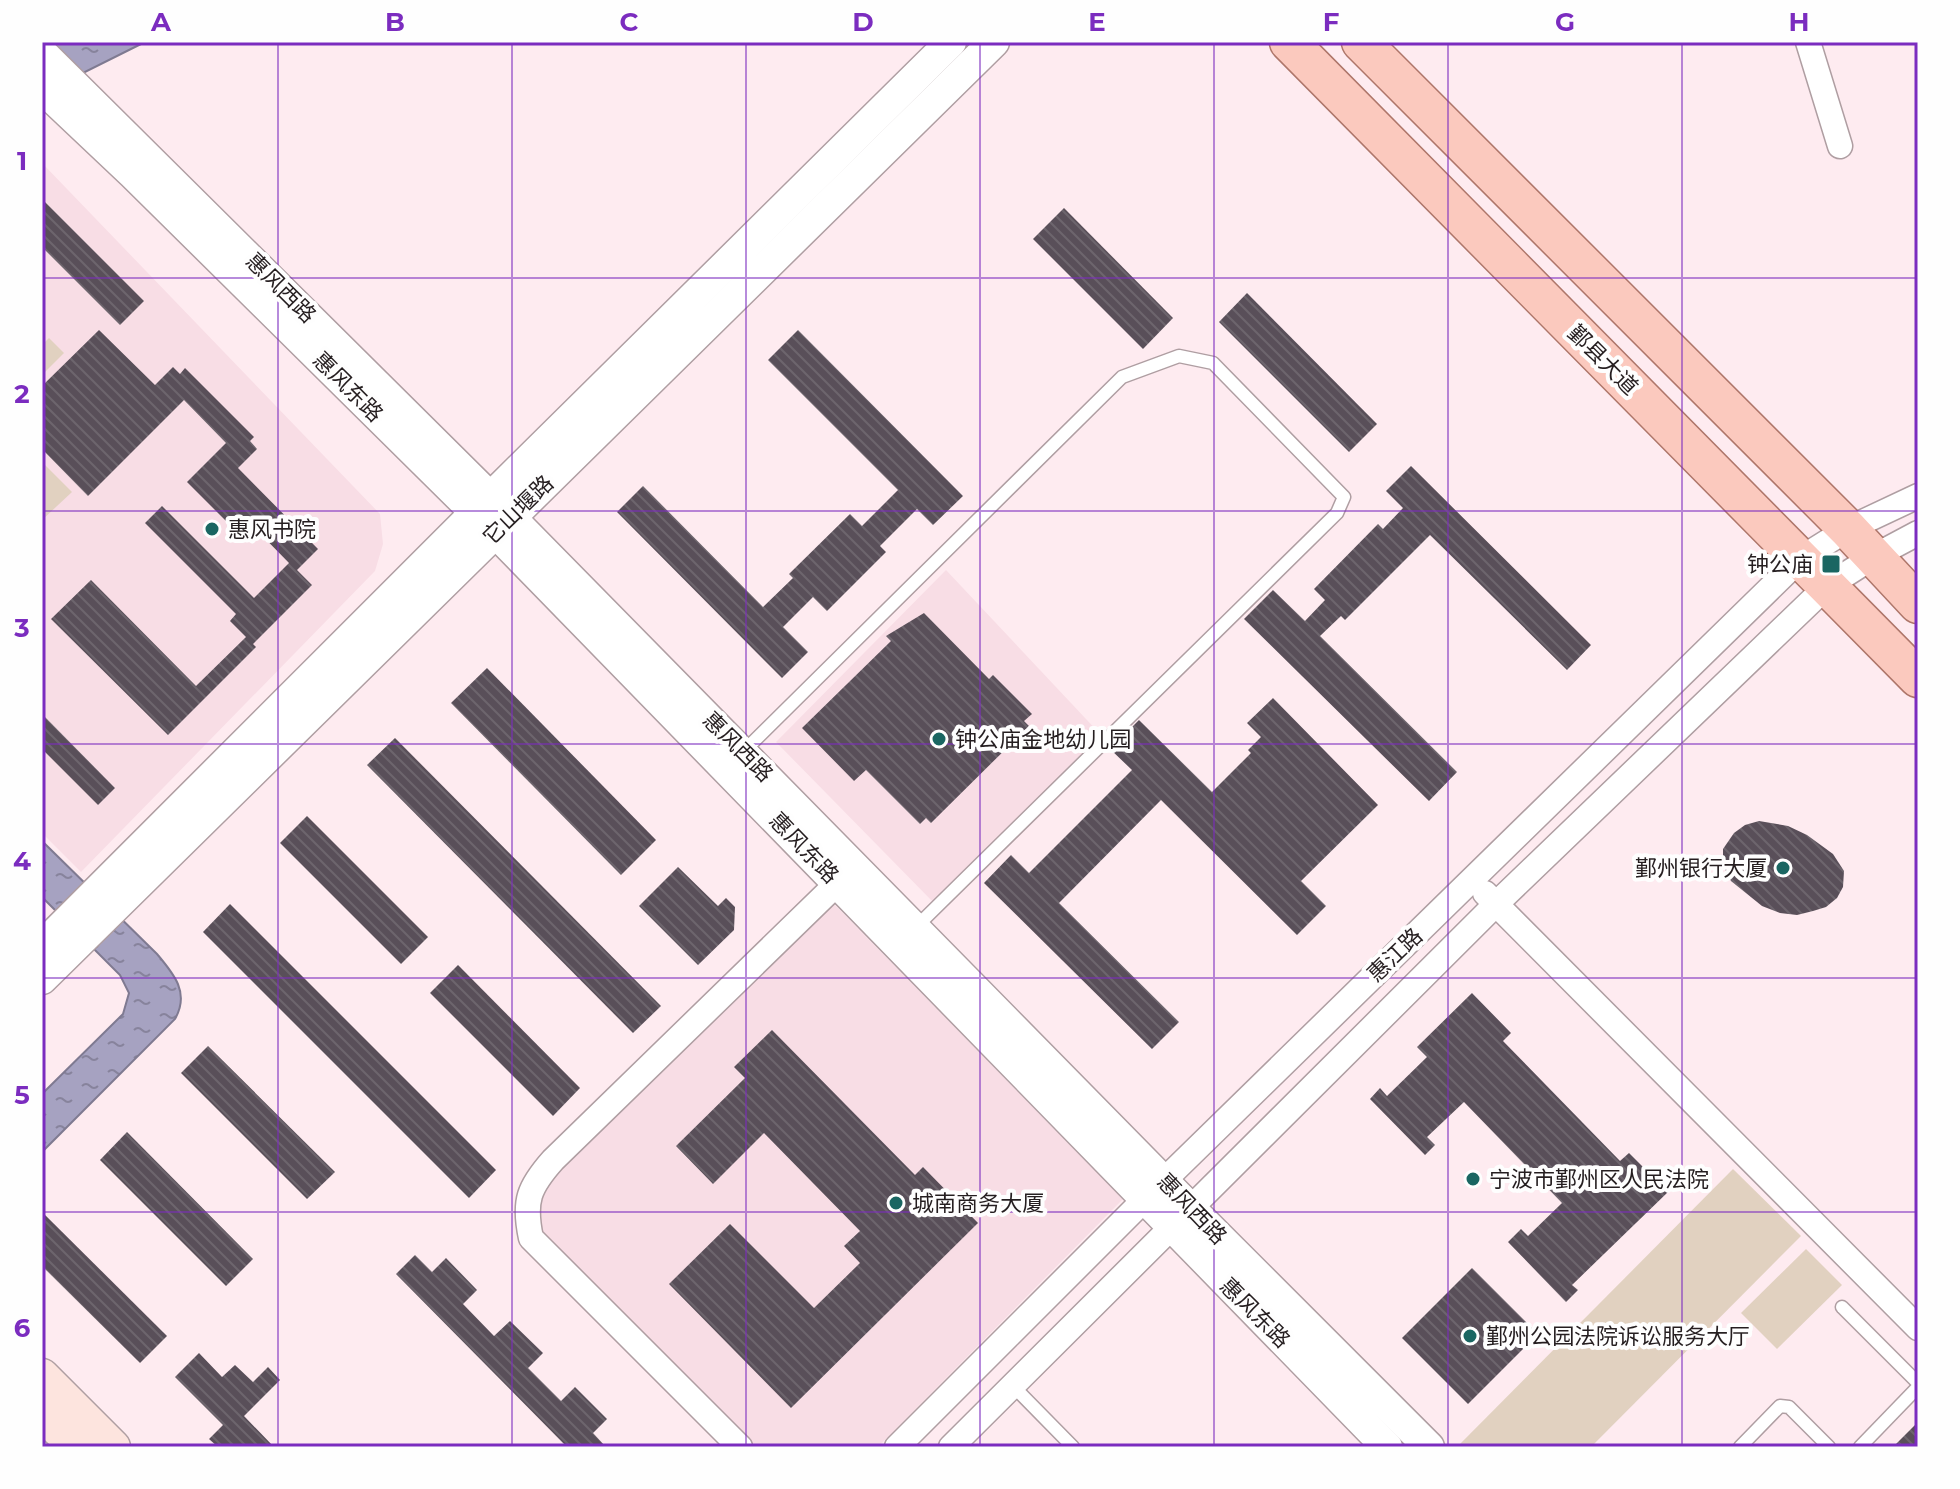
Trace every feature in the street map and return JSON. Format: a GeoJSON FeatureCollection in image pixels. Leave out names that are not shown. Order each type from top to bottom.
{"type":"FeatureCollection","features":[{"type":"Feature","properties":{"kind":"main road","name":"鄞县大道"},"geometry":{"type":"LineString","coordinates":[[1289,42],[1918,678]]}},
{"type":"Feature","properties":{"kind":"main road"},"geometry":{"type":"LineString","coordinates":[[1361,42],[1848,529],[1918,604]]}},
{"type":"Feature","properties":{"kind":"main road"},"geometry":{"type":"LineString","coordinates":[[42,1376],[113,1447]]}},
{"type":"Feature","properties":{"kind":"main road"},"geometry":{"type":"LineString","coordinates":[[42,1414],[77,1447]]}},
{"type":"Feature","properties":{"kind":"street","name":"它山堰路"},"geometry":{"type":"LineString","coordinates":[[42,979],[951,42]]}},
{"type":"Feature","properties":{"kind":"street","name":"它山堰路"},"geometry":{"type":"LineString","coordinates":[[42,946],[994,42]]}},
{"type":"Feature","properties":{"kind":"street"},"geometry":{"type":"LineString","coordinates":[[1808,42],[1840,146]]}},
{"type":"Feature","properties":{"kind":"street"},"geometry":{"type":"LineString","coordinates":[[42,53],[59,94]]}},
{"type":"Feature","properties":{"kind":"street","name":"惠风东路"},"geometry":{"type":"LineString","coordinates":[[59,94],[133,174],[493,515],[735,761]]}},
{"type":"Feature","properties":{"kind":"street","name":"惠江路"},"geometry":{"type":"LineString","coordinates":[[897,1447],[1800,559],[1848,529],[1918,496]]}},
{"type":"Feature","properties":{"kind":"street","name":"惠江路"},"geometry":{"type":"LineString","coordinates":[[951,1447],[1496,904],[1826,587],[1918,533]]}},
{"type":"Feature","properties":{"kind":"street","name":"惠风西路"},"geometry":{"type":"LineString","coordinates":[[735,761],[1180,1217],[1429,1447]]}},
{"type":"Feature","properties":{"kind":"street"},"geometry":{"type":"LineString","coordinates":[[740,1447],[531,1238],[527,1198],[538,1176],[553,1160],[847,874]]}},
{"type":"Feature","properties":{"kind":"street"},"geometry":{"type":"LineString","coordinates":[[1472,880],[1918,1328]]}},
{"type":"Feature","properties":{"kind":"street","name":"惠风东路"},"geometry":{"type":"LineString","coordinates":[[1180,1217],[1387,1447]]}},
{"type":"Feature","properties":{"kind":"lane"},"geometry":{"type":"LineString","coordinates":[[735,761],[1122,377],[1179,356],[1213,363],[1312,463],[1344,497],[1337,513],[907,936]]}},
{"type":"Feature","properties":{"kind":"lane"},"geometry":{"type":"LineString","coordinates":[[1842,1307],[1918,1385],[1860,1447]]}},
{"type":"Feature","properties":{"kind":"lane"},"geometry":{"type":"LineString","coordinates":[[1013,1386],[1073,1447]]}},
{"type":"Feature","properties":{"kind":"lane"},"geometry":{"type":"LineString","coordinates":[[1740,1447],[1780,1406],[1789,1407],[1829,1447]]}},
{"type":"Feature","properties":{"kind":"shaded area","name":"惠风书院"},"geometry":{"type":"Polygon","coordinates":[[[42,163],[380,514],[383,544],[375,571],[81,872],[42,833],[42,163]]]}},
{"type":"Feature","properties":{"kind":"shaded area"},"geometry":{"type":"Polygon","coordinates":[[[49,338],[64,353],[42,375],[42,345],[49,338]]]}},
{"type":"Feature","properties":{"kind":"shaded area"},"geometry":{"type":"Polygon","coordinates":[[[42,462],[72,492],[42,520],[42,462]]]}},
{"type":"Feature","properties":{"kind":"shaded area","name":"钟公庙金地幼儿园"},"geometry":{"type":"Polygon","coordinates":[[[946,570],[1102,736],[934,903],[776,742],[946,570]]]}},
{"type":"Feature","properties":{"kind":"shaded area"},"geometry":{"type":"Polygon","coordinates":[[[831,901],[1123,1199],[878,1447],[753,1447],[544,1238],[535,1216],[546,1179],[831,901]]]}},
{"type":"Feature","properties":{"kind":"shaded area"},"geometry":{"type":"Polygon","coordinates":[[[1733,1169],[1801,1236],[1591,1447],[1457,1447],[1733,1169]]]}},
{"type":"Feature","properties":{"kind":"shaded area"},"geometry":{"type":"Polygon","coordinates":[[[1806,1249],[1842,1285],[1777,1349],[1741,1313],[1806,1249]]]}},
{"type":"Feature","properties":{"kind":"water"},"geometry":{"type":"Polygon","coordinates":[[[53,42],[145,42],[77,76],[51,43],[53,42]]]}},
{"type":"Feature","properties":{"kind":"water"},"geometry":{"type":"Polygon","coordinates":[[[42,841],[157,954],[174,976],[181,1001],[175,1019],[42,1152],[42,1094],[123,1014],[129,993],[120,975],[42,897],[42,841]]]}},
{"type":"Feature","properties":{"kind":"building"},"geometry":{"type":"Polygon","coordinates":[[[42,199],[144,301],[120,325],[42,247],[42,199]]]}},
{"type":"Feature","properties":{"kind":"building"},"geometry":{"type":"Polygon","coordinates":[[[1064,208],[1173,318],[1143,349],[1033,239],[1064,208]]]}},
{"type":"Feature","properties":{"kind":"building"},"geometry":{"type":"Polygon","coordinates":[[[1247,293],[1377,424],[1349,452],[1219,322],[1247,293]]]}},
{"type":"Feature","properties":{"kind":"building"},"geometry":{"type":"Polygon","coordinates":[[[99,330],[155,385],[173,367],[180,374],[185,368],[254,437],[250,441],[257,449],[238,468],[318,549],[297,570],[312,585],[253,644],[256,647],[168,735],[51,619],[91,580],[196,686],[246,637],[230,621],[236,614],[145,523],[162,506],[254,598],[289,563],[243,516],[232,527],[187,482],[226,443],[184,400],[88,496],[42,449],[42,386],[99,330]]]}},
{"type":"Feature","properties":{"kind":"building"},"geometry":{"type":"Polygon","coordinates":[[[798,330],[963,496],[933,525],[917,509],[880,546],[886,552],[827,611],[813,597],[783,627],[808,652],[782,678],[617,512],[643,486],[763,607],[793,578],[789,574],[850,514],[862,526],[898,490],[768,360],[798,330]]]}},
{"type":"Feature","properties":{"kind":"building"},"geometry":{"type":"Polygon","coordinates":[[[1411,466],[1591,645],[1567,670],[1430,535],[1345,620],[1341,616],[1320,636],[1457,772],[1429,801],[1244,619],[1273,590],[1305,621],[1325,600],[1314,589],[1378,524],[1383,529],[1403,508],[1386,491],[1411,466]]]}},
{"type":"Feature","properties":{"kind":"building"},"geometry":{"type":"Polygon","coordinates":[[[924,613],[989,679],[993,675],[1032,714],[1024,721],[1029,726],[931,823],[926,818],[920,824],[866,770],[854,781],[802,728],[891,641],[886,636],[924,613]]]}},
{"type":"Feature","properties":{"kind":"building"},"geometry":{"type":"Polygon","coordinates":[[[487,668],[656,840],[621,875],[451,703],[487,668]]]}},
{"type":"Feature","properties":{"kind":"building"},"geometry":{"type":"Polygon","coordinates":[[[1273,698],[1378,805],[1301,881],[1326,906],[1297,935],[1161,800],[1059,903],[1179,1022],[1152,1049],[984,883],[1011,855],[1029,873],[1132,770],[1110,749],[1139,720],[1212,792],[1251,753],[1248,750],[1261,737],[1247,723],[1273,698]]]}},
{"type":"Feature","properties":{"kind":"building"},"geometry":{"type":"Polygon","coordinates":[[[42,714],[115,788],[98,805],[42,749],[42,714]]]}},
{"type":"Feature","properties":{"kind":"building"},"geometry":{"type":"Polygon","coordinates":[[[395,738],[661,1006],[633,1033],[367,765],[395,738]]]}},
{"type":"Feature","properties":{"kind":"building"},"geometry":{"type":"Polygon","coordinates":[[[307,816],[428,937],[401,964],[280,843],[307,816]]]}},
{"type":"Feature","properties":{"kind":"building","name":"鄞州银行大厦"},"geometry":{"type":"Polygon","coordinates":[[[1759,821],[1788,826],[1833,854],[1844,871],[1843,887],[1837,898],[1826,907],[1813,911],[1797,915],[1780,913],[1762,906],[1731,881],[1723,865],[1723,849],[1734,833],[1745,825],[1759,821]]]}},
{"type":"Feature","properties":{"kind":"building"},"geometry":{"type":"Polygon","coordinates":[[[678,867],[718,906],[726,898],[735,907],[734,930],[698,965],[639,906],[678,867]]]}},
{"type":"Feature","properties":{"kind":"building"},"geometry":{"type":"Polygon","coordinates":[[[230,904],[496,1170],[469,1198],[203,932],[230,904]]]}},
{"type":"Feature","properties":{"kind":"building"},"geometry":{"type":"Polygon","coordinates":[[[458,965],[580,1088],[553,1116],[430,993],[458,965]]]}},
{"type":"Feature","properties":{"kind":"building"},"geometry":{"type":"Polygon","coordinates":[[[1472,993],[1511,1033],[1503,1041],[1620,1161],[1629,1153],[1668,1192],[1572,1285],[1578,1290],[1566,1302],[1508,1242],[1521,1229],[1528,1236],[1562,1203],[1464,1102],[1427,1137],[1435,1145],[1425,1155],[1370,1099],[1380,1088],[1387,1096],[1427,1057],[1417,1047],[1472,993]]]}},
{"type":"Feature","properties":{"kind":"building","name":"城南商务大厦"},"geometry":{"type":"Polygon","coordinates":[[[772,1030],[915,1175],[923,1167],[978,1223],[791,1408],[669,1284],[730,1224],[814,1308],[860,1263],[844,1246],[860,1231],[764,1133],[713,1184],[676,1146],[745,1078],[734,1067],[772,1030]]]}},
{"type":"Feature","properties":{"kind":"building"},"geometry":{"type":"Polygon","coordinates":[[[208,1046],[335,1172],[307,1199],[181,1073],[208,1046]]]}},
{"type":"Feature","properties":{"kind":"building"},"geometry":{"type":"Polygon","coordinates":[[[127,1132],[253,1259],[226,1286],[100,1160],[127,1132]]]}},
{"type":"Feature","properties":{"kind":"building"},"geometry":{"type":"Polygon","coordinates":[[[42,1212],[167,1336],[140,1363],[42,1266],[42,1212]]]}},
{"type":"Feature","properties":{"kind":"building"},"geometry":{"type":"Polygon","coordinates":[[[415,1255],[432,1272],[446,1258],[477,1290],[463,1304],[494,1336],[510,1321],[543,1353],[528,1368],[561,1401],[575,1387],[607,1419],[593,1433],[606,1447],[567,1447],[396,1274],[415,1255]]]}},
{"type":"Feature","properties":{"kind":"building","name":"鄞州公园法院诉讼服务大厅"},"geometry":{"type":"Polygon","coordinates":[[[1472,1268],[1538,1334],[1468,1404],[1402,1338],[1472,1268]]]}},
{"type":"Feature","properties":{"kind":"building"},"geometry":{"type":"Polygon","coordinates":[[[199,1353],[222,1377],[235,1365],[253,1382],[268,1367],[280,1380],[244,1416],[274,1447],[218,1447],[209,1439],[223,1425],[175,1377],[199,1353]]]}},
{"type":"Feature","properties":{"kind":"building"},"geometry":{"type":"Polygon","coordinates":[[[1918,1422],[1918,1447],[1893,1447],[1918,1422]]]}},
{"type":"Feature","properties":{"kind":"place","name":"惠风书院"},"geometry":{"type":"Point","coordinates":[212,529]}},
{"type":"Feature","properties":{"kind":"place","name":"钟公庙"},"geometry":{"type":"Point","coordinates":[1831,564]}},
{"type":"Feature","properties":{"kind":"place","name":"钟公庙金地幼儿园"},"geometry":{"type":"Point","coordinates":[939,739]}},
{"type":"Feature","properties":{"kind":"place","name":"鄞州银行大厦"},"geometry":{"type":"Point","coordinates":[1783,868]}},
{"type":"Feature","properties":{"kind":"place","name":"宁波市鄞州区人民法院"},"geometry":{"type":"Point","coordinates":[1473,1179]}},
{"type":"Feature","properties":{"kind":"place","name":"城南商务大厦"},"geometry":{"type":"Point","coordinates":[896,1203]}},
{"type":"Feature","properties":{"kind":"place","name":"鄞州公园法院诉讼服务大厅"},"geometry":{"type":"Point","coordinates":[1470,1336]}}]}
